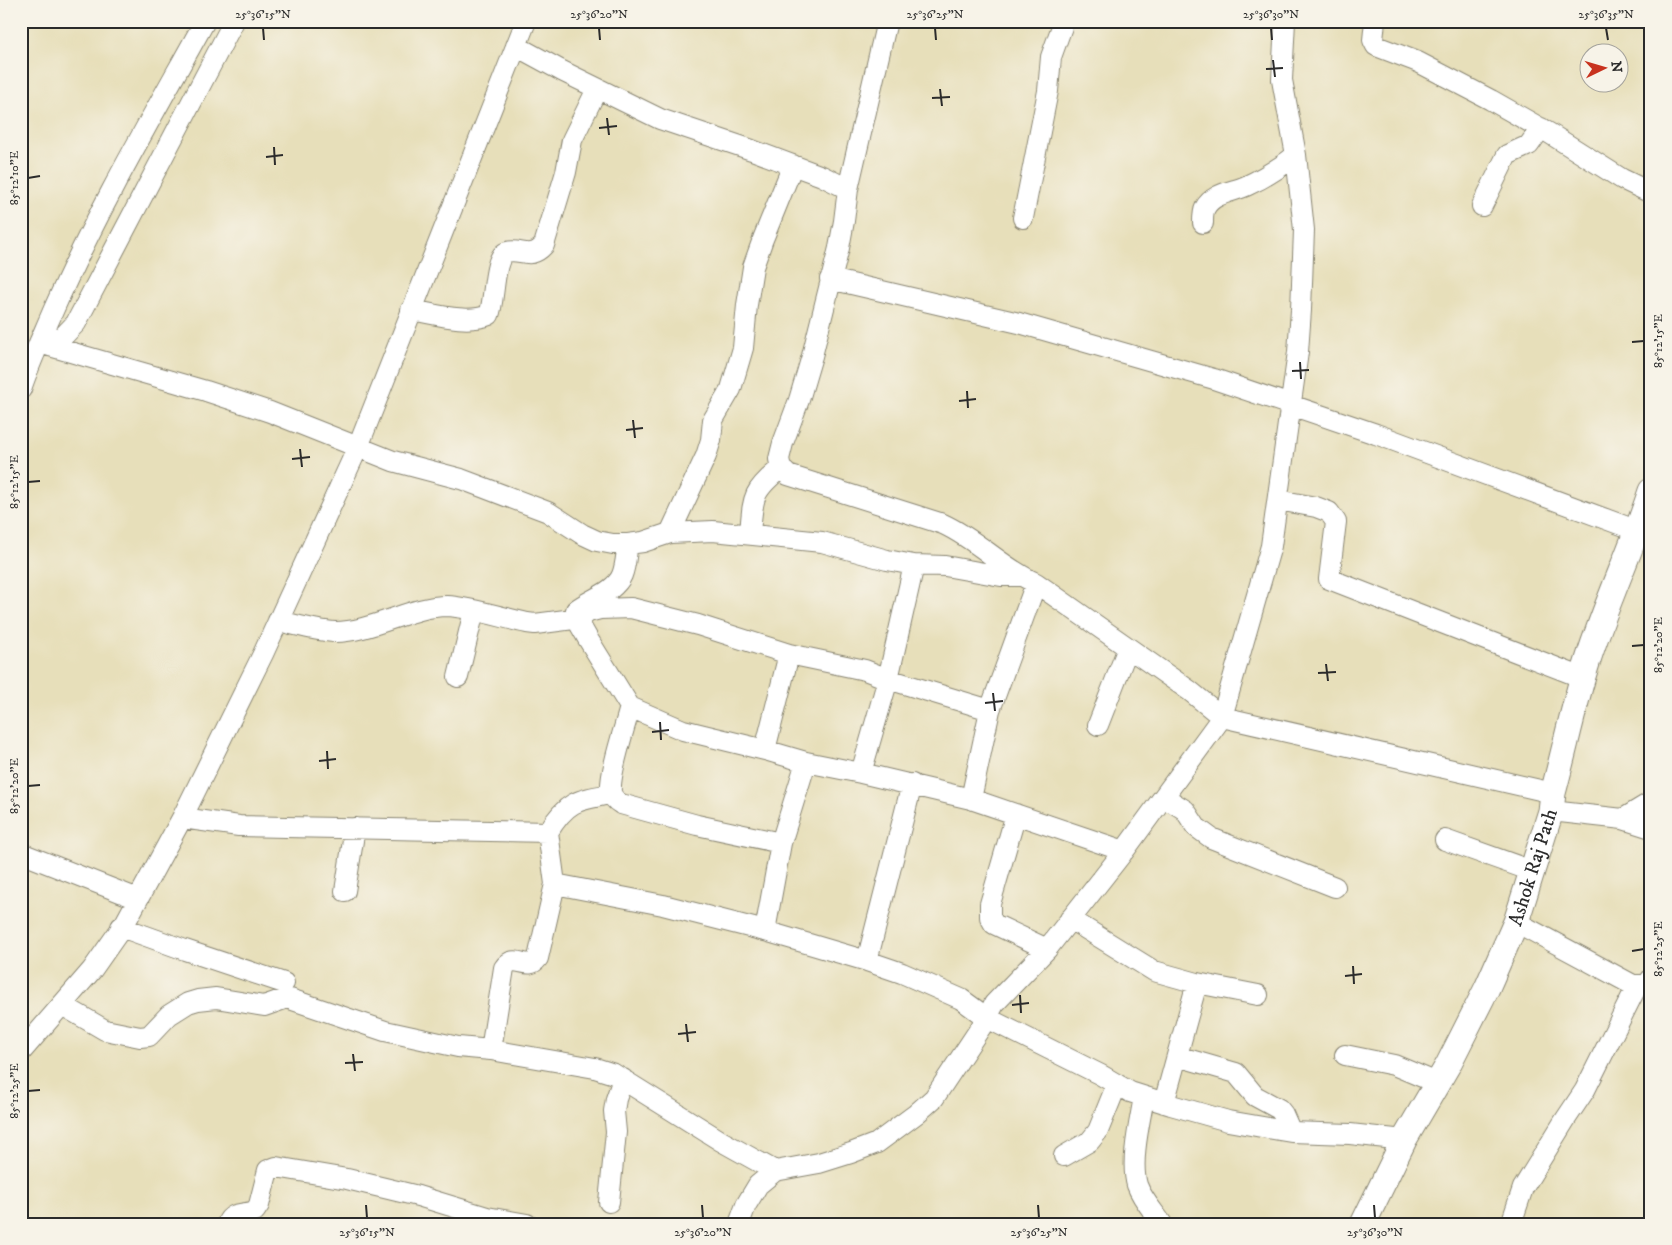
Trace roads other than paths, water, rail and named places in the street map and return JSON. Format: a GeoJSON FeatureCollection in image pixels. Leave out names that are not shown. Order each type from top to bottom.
{"type":"FeatureCollection","features":[{"type":"Feature","properties":{"kind":"main road","name":"Ashok Raj Path"},"geometry":{"type":"LineString","coordinates":[[1364,1224],[1404,1140],[1437,1083],[1487,988],[1516,922],[1552,802],[1583,678],[1610,599],[1638,531],[1651,491]]}},
{"type":"Feature","properties":{"kind":"street"},"geometry":{"type":"LineString","coordinates":[[23,377],[46,345],[75,260],[205,21]]}},
{"type":"Feature","properties":{"kind":"street"},"geometry":{"type":"LineString","coordinates":[[46,345],[76,323],[234,21]]}},
{"type":"Feature","properties":{"kind":"street"},"geometry":{"type":"LineString","coordinates":[[21,1052],[92,970],[122,927],[182,818],[278,621],[358,447],[526,21]]}},
{"type":"Feature","properties":{"kind":"street"},"geometry":{"type":"LineString","coordinates":[[887,21],[848,189],[844,222],[812,356],[783,443],[779,459],[781,468],[788,475],[798,480],[943,524],[972,540],[1190,691],[1222,717],[1651,828]]}},
{"type":"Feature","properties":{"kind":"street"},"geometry":{"type":"LineString","coordinates":[[1023,218],[1048,90],[1051,57],[1064,21]]}},
{"type":"Feature","properties":{"kind":"street"},"geometry":{"type":"LineString","coordinates":[[739,1224],[746,1205],[758,1185],[775,1170],[819,1163],[877,1142],[896,1130],[934,1098],[987,1018],[994,1004],[1047,949],[1124,851],[1222,717],[1267,561],[1278,500],[1299,335],[1304,249],[1302,201],[1296,155],[1282,80],[1286,21]]}},
{"type":"Feature","properties":{"kind":"street"},"geometry":{"type":"LineString","coordinates":[[1375,21],[1373,40],[1376,46],[1418,62],[1542,128],[1622,178],[1651,192]]}},
{"type":"Feature","properties":{"kind":"street"},"geometry":{"type":"LineString","coordinates":[[516,46],[660,120],[793,165],[822,176],[848,189]]}},
{"type":"Feature","properties":{"kind":"street"},"geometry":{"type":"LineString","coordinates":[[411,310],[472,318],[489,315],[492,308],[497,267],[502,255],[507,252],[533,253],[539,251],[544,245],[566,172],[572,140],[597,89]]}},
{"type":"Feature","properties":{"kind":"street"},"geometry":{"type":"LineString","coordinates":[[1482,206],[1507,155],[1529,145],[1542,128]]}},
{"type":"Feature","properties":{"kind":"street"},"geometry":{"type":"LineString","coordinates":[[1203,223],[1205,208],[1212,200],[1232,190],[1245,187],[1284,165],[1296,155]]}},
{"type":"Feature","properties":{"kind":"street"},"geometry":{"type":"LineString","coordinates":[[670,533],[706,456],[711,440],[713,420],[731,389],[743,348],[746,304],[753,267],[762,239],[793,165]]}},
{"type":"Feature","properties":{"kind":"street"},"geometry":{"type":"LineString","coordinates":[[830,279],[1019,323],[1214,379],[1376,434],[1638,531]]}},
{"type":"Feature","properties":{"kind":"street"},"geometry":{"type":"LineString","coordinates":[[46,345],[263,410],[406,465],[460,479],[548,512],[596,541],[628,544],[643,542],[670,533],[713,531],[750,534],[822,542],[887,560],[914,565],[945,566],[1029,580]]}},
{"type":"Feature","properties":{"kind":"street"},"geometry":{"type":"LineString","coordinates":[[750,534],[755,495],[760,486],[781,468]]}},
{"type":"Feature","properties":{"kind":"street"},"geometry":{"type":"LineString","coordinates":[[1278,500],[1316,507],[1329,512],[1336,522],[1329,579],[1583,678]]}},
{"type":"Feature","properties":{"kind":"street"},"geometry":{"type":"LineString","coordinates":[[561,621],[580,606],[609,590],[617,583],[622,576],[628,544]]}},
{"type":"Feature","properties":{"kind":"street"},"geometry":{"type":"LineString","coordinates":[[862,773],[888,679],[914,565]]}},
{"type":"Feature","properties":{"kind":"street"},"geometry":{"type":"LineString","coordinates":[[971,799],[990,710],[1029,580]]}},
{"type":"Feature","properties":{"kind":"street"},"geometry":{"type":"LineString","coordinates":[[278,621],[335,632],[352,630],[447,606],[527,623],[581,618],[588,612],[600,609],[632,608],[698,625],[790,654],[858,668],[990,710]]}},
{"type":"Feature","properties":{"kind":"street"},"geometry":{"type":"LineString","coordinates":[[458,677],[474,611]]}},
{"type":"Feature","properties":{"kind":"street"},"geometry":{"type":"LineString","coordinates":[[581,618],[580,625],[630,707],[683,730],[806,762],[912,784],[971,799],[1124,851]]}},
{"type":"Feature","properties":{"kind":"street"},"geometry":{"type":"LineString","coordinates":[[1098,725],[1128,648]]}},
{"type":"Feature","properties":{"kind":"street"},"geometry":{"type":"LineString","coordinates":[[765,750],[790,654]]}},
{"type":"Feature","properties":{"kind":"street"},"geometry":{"type":"LineString","coordinates":[[630,707],[611,779],[611,794],[615,800],[621,804],[696,825],[781,842]]}},
{"type":"Feature","properties":{"kind":"street"},"geometry":{"type":"LineString","coordinates":[[765,931],[781,842],[806,762]]}},
{"type":"Feature","properties":{"kind":"street"},"geometry":{"type":"LineString","coordinates":[[867,960],[912,784]]}},
{"type":"Feature","properties":{"kind":"street"},"geometry":{"type":"LineString","coordinates":[[491,1050],[504,968],[508,962],[514,960],[527,964],[535,962],[538,958],[554,884],[548,832],[565,810],[580,800],[611,794]]}},
{"type":"Feature","properties":{"kind":"street"},"geometry":{"type":"LineString","coordinates":[[1164,797],[1185,810],[1196,827],[1211,838],[1335,887]]}},
{"type":"Feature","properties":{"kind":"street"},"geometry":{"type":"LineString","coordinates":[[1623,820],[1651,802]]}},
{"type":"Feature","properties":{"kind":"street"},"geometry":{"type":"LineString","coordinates":[[1016,814],[990,904],[990,917],[994,924],[1047,949]]}},
{"type":"Feature","properties":{"kind":"street"},"geometry":{"type":"LineString","coordinates":[[182,818],[239,826],[548,832]]}},
{"type":"Feature","properties":{"kind":"street"},"geometry":{"type":"LineString","coordinates":[[345,891],[356,828]]}},
{"type":"Feature","properties":{"kind":"street"},"geometry":{"type":"LineString","coordinates":[[1445,840],[1532,872]]}},
{"type":"Feature","properties":{"kind":"street"},"geometry":{"type":"LineString","coordinates":[[21,853],[138,899]]}},
{"type":"Feature","properties":{"kind":"street"},"geometry":{"type":"LineString","coordinates":[[554,884],[663,905],[867,960],[961,999],[987,1018],[1130,1092],[1164,1103],[1228,1121],[1291,1132],[1350,1134],[1404,1140]]}},
{"type":"Feature","properties":{"kind":"street"},"geometry":{"type":"LineString","coordinates":[[1070,919],[1154,970],[1197,982],[1258,995]]}},
{"type":"Feature","properties":{"kind":"street"},"geometry":{"type":"LineString","coordinates":[[1516,922],[1633,985],[1647,984]]}},
{"type":"Feature","properties":{"kind":"street"},"geometry":{"type":"LineString","coordinates":[[122,927],[284,983]]}},
{"type":"Feature","properties":{"kind":"street"},"geometry":{"type":"LineString","coordinates":[[1164,1103],[1197,982]]}},
{"type":"Feature","properties":{"kind":"street"},"geometry":{"type":"LineString","coordinates":[[1511,1224],[1523,1188],[1585,1090],[1647,984]]}},
{"type":"Feature","properties":{"kind":"street"},"geometry":{"type":"LineString","coordinates":[[62,1005],[105,1030],[140,1037],[149,1036],[169,1015],[188,1003],[198,1000],[216,998],[264,1006],[284,999],[290,999],[385,1030],[458,1047],[491,1050],[595,1068],[623,1079],[721,1141],[775,1170]]}},
{"type":"Feature","properties":{"kind":"street"},"geometry":{"type":"LineString","coordinates":[[1345,1055],[1394,1065],[1437,1083]]}},
{"type":"Feature","properties":{"kind":"street"},"geometry":{"type":"LineString","coordinates":[[1177,1056],[1236,1073],[1255,1096],[1279,1109],[1291,1132]]}},
{"type":"Feature","properties":{"kind":"street"},"geometry":{"type":"LineString","coordinates":[[609,1202],[616,1132],[614,1111],[623,1079]]}},
{"type":"Feature","properties":{"kind":"street"},"geometry":{"type":"LineString","coordinates":[[1064,1156],[1090,1141],[1098,1131],[1117,1084]]}},
{"type":"Feature","properties":{"kind":"street"},"geometry":{"type":"LineString","coordinates":[[1144,1096],[1135,1176],[1143,1196],[1162,1224]]}},
{"type":"Feature","properties":{"kind":"street"},"geometry":{"type":"LineString","coordinates":[[228,1224],[229,1219],[233,1215],[255,1211],[259,1205],[268,1170],[276,1167],[347,1179],[418,1196],[487,1216],[527,1224]]}}]}
